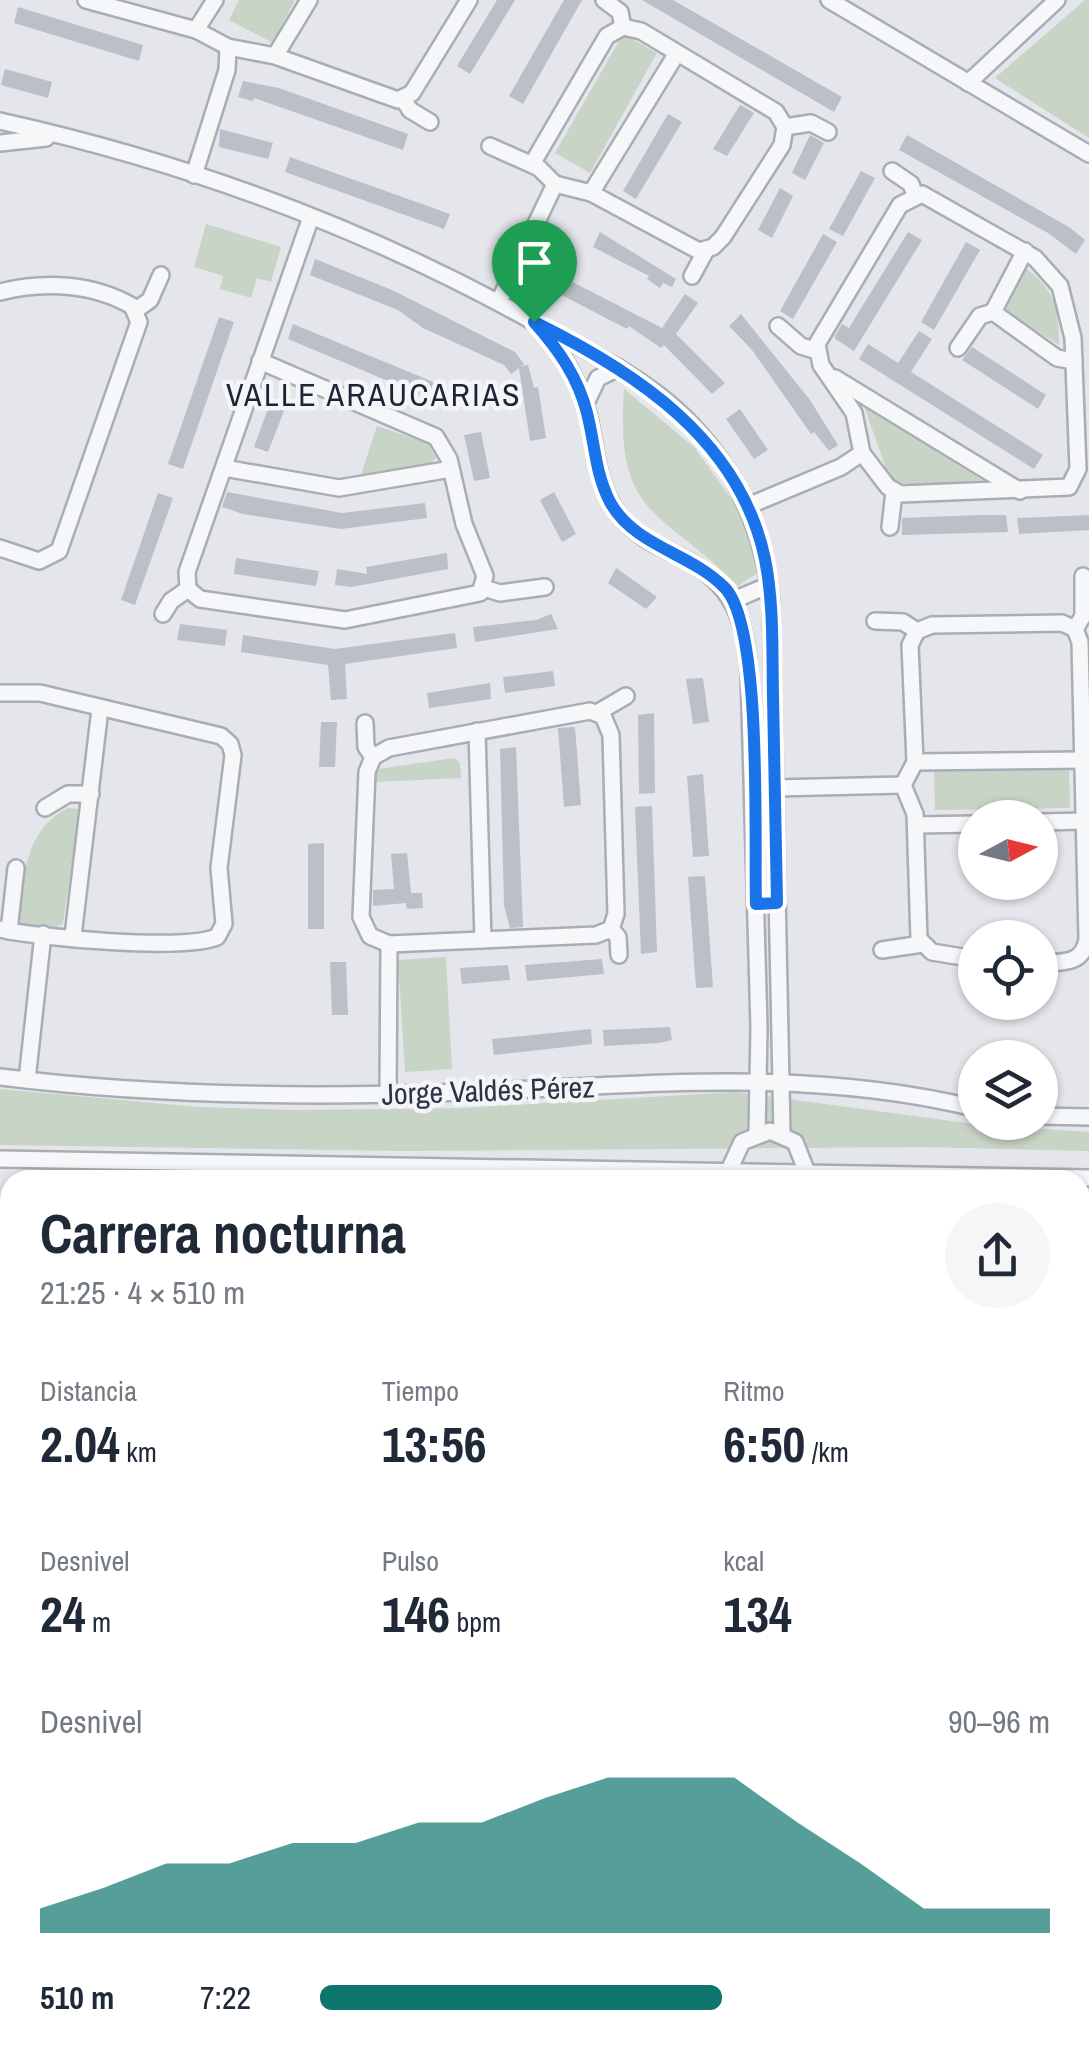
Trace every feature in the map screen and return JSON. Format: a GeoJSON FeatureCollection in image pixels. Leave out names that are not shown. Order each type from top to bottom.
{"type":"FeatureCollection","features":[{"type":"Feature","properties":{"kind":"street"},"geometry":{"type":"LineString","coordinates":[[86,0],[196,30],[228,47],[275,56],[388,98],[403,99],[415,88],[469,0]]}},
{"type":"Feature","properties":{"kind":"street"},"geometry":{"type":"LineString","coordinates":[[196,30],[215,0]]}},
{"type":"Feature","properties":{"kind":"street"},"geometry":{"type":"LineString","coordinates":[[275,56],[310,0]]}},
{"type":"Feature","properties":{"kind":"street"},"geometry":{"type":"LineString","coordinates":[[604,0],[620,12],[624,27]]}},
{"type":"Feature","properties":{"kind":"street"},"geometry":{"type":"LineString","coordinates":[[829,0],[1089,154]]}},
{"type":"Feature","properties":{"kind":"street"},"geometry":{"type":"LineString","coordinates":[[968,83],[1057,0]]}},
{"type":"Feature","properties":{"kind":"street"},"geometry":{"type":"LineString","coordinates":[[532,164],[607,36],[624,27],[635,28],[776,112],[785,127],[782,145],[718,243],[706,250],[692,276]]}},
{"type":"Feature","properties":{"kind":"street"},"geometry":{"type":"LineString","coordinates":[[194,175],[226,70],[228,47]]}},
{"type":"Feature","properties":{"kind":"street"},"geometry":{"type":"LineString","coordinates":[[591,193],[676,53]]}},
{"type":"Feature","properties":{"kind":"street"},"geometry":{"type":"LineString","coordinates":[[403,99],[410,110],[430,122]]}},
{"type":"Feature","properties":{"kind":"street"},"geometry":{"type":"LineString","coordinates":[[0,121],[194,175],[311,217],[499,301],[619,368],[662,398],[696,430],[748,506],[769,586],[784,1080],[782,1133]]}},
{"type":"Feature","properties":{"kind":"street"},"geometry":{"type":"LineString","coordinates":[[785,127],[811,123],[828,132]]}},
{"type":"Feature","properties":{"kind":"street"},"geometry":{"type":"LineString","coordinates":[[0,143],[60,136]]}},
{"type":"Feature","properties":{"kind":"street"},"geometry":{"type":"LineString","coordinates":[[490,146],[532,164],[555,184],[591,193],[685,248],[706,250]]}},
{"type":"Feature","properties":{"kind":"street"},"geometry":{"type":"LineString","coordinates":[[892,171],[911,184],[916,194]]}},
{"type":"Feature","properties":{"kind":"street"},"geometry":{"type":"LineString","coordinates":[[499,301],[555,184]]}},
{"type":"Feature","properties":{"kind":"street"},"geometry":{"type":"LineString","coordinates":[[817,352],[822,330],[900,205],[916,194],[934,198],[1024,251],[1044,266],[1066,298],[1074,361],[1079,488],[979,494],[894,492]]}},
{"type":"Feature","properties":{"kind":"street"},"geometry":{"type":"LineString","coordinates":[[260,362],[355,405],[430,432],[446,450],[464,524],[486,576],[484,588],[468,598],[345,620],[200,599],[188,589],[187,572],[224,468],[260,362],[311,217]]}},
{"type":"Feature","properties":{"kind":"street"},"geometry":{"type":"LineString","coordinates":[[958,348],[977,320],[993,312],[1024,251]]}},
{"type":"Feature","properties":{"kind":"street"},"geometry":{"type":"LineString","coordinates":[[136,310],[150,300],[161,275]]}},
{"type":"Feature","properties":{"kind":"street"},"geometry":{"type":"LineString","coordinates":[[0,292],[33,286],[69,286],[106,294],[136,310]]}},
{"type":"Feature","properties":{"kind":"street"},"geometry":{"type":"LineString","coordinates":[[0,548],[39,561],[50,558],[62,546],[137,328],[136,310]]}},
{"type":"Feature","properties":{"kind":"street"},"geometry":{"type":"LineString","coordinates":[[993,312],[1000,321],[1057,358],[1074,361]]}},
{"type":"Feature","properties":{"kind":"street"},"geometry":{"type":"LineString","coordinates":[[534,322],[564,359],[585,405],[600,478],[618,514],[636,533],[711,575],[734,600],[743,620],[748,653],[756,904],[757,1133]]}},
{"type":"Feature","properties":{"kind":"street"},"geometry":{"type":"LineString","coordinates":[[778,326],[804,348],[817,352],[852,409],[862,453],[894,492],[890,528]]}},
{"type":"Feature","properties":{"kind":"street"},"geometry":{"type":"LineString","coordinates":[[585,405],[598,378],[619,368]]}},
{"type":"Feature","properties":{"kind":"street"},"geometry":{"type":"LineString","coordinates":[[831,376],[1022,492]]}},
{"type":"Feature","properties":{"kind":"street"},"geometry":{"type":"LineString","coordinates":[[852,409],[866,397]]}},
{"type":"Feature","properties":{"kind":"street"},"geometry":{"type":"LineString","coordinates":[[748,506],[840,467],[862,453]]}},
{"type":"Feature","properties":{"kind":"street"},"geometry":{"type":"LineString","coordinates":[[224,468],[339,488],[452,469]]}},
{"type":"Feature","properties":{"kind":"street"},"geometry":{"type":"LineString","coordinates":[[979,494],[987,484],[988,472]]}},
{"type":"Feature","properties":{"kind":"street"},"geometry":{"type":"LineString","coordinates":[[1075,629],[1083,616],[1084,576]]}},
{"type":"Feature","properties":{"kind":"street"},"geometry":{"type":"LineString","coordinates":[[734,600],[769,586]]}},
{"type":"Feature","properties":{"kind":"street"},"geometry":{"type":"LineString","coordinates":[[484,588],[500,593],[544,588]]}},
{"type":"Feature","properties":{"kind":"street"},"geometry":{"type":"LineString","coordinates":[[164,614],[171,602],[188,589]]}},
{"type":"Feature","properties":{"kind":"street"},"geometry":{"type":"LineString","coordinates":[[875,621],[902,622],[917,631]]}},
{"type":"Feature","properties":{"kind":"street"},"geometry":{"type":"LineString","coordinates":[[958,956],[932,952],[917,933],[916,825],[903,785],[915,762],[910,645],[917,631],[932,626],[1062,623],[1075,629],[1080,642],[1087,939],[1085,961],[1058,962]]}},
{"type":"Feature","properties":{"kind":"street"},"geometry":{"type":"LineString","coordinates":[[0,693],[40,693],[221,736],[230,744],[219,868],[224,924],[216,937],[198,942],[4,930],[16,868]]}},
{"type":"Feature","properties":{"kind":"street"},"geometry":{"type":"LineString","coordinates":[[597,713],[607,722],[611,735],[616,914],[611,928],[596,935],[390,944],[370,936],[361,917],[366,772],[373,756],[389,748],[597,713],[626,696]]}},
{"type":"Feature","properties":{"kind":"street"},"geometry":{"type":"LineString","coordinates":[[73,936],[100,709]]}},
{"type":"Feature","properties":{"kind":"street"},"geometry":{"type":"LineString","coordinates":[[365,723],[366,746],[373,756]]}},
{"type":"Feature","properties":{"kind":"street"},"geometry":{"type":"LineString","coordinates":[[477,732],[483,940]]}},
{"type":"Feature","properties":{"kind":"street"},"geometry":{"type":"LineString","coordinates":[[915,762],[1082,760]]}},
{"type":"Feature","properties":{"kind":"street"},"geometry":{"type":"LineString","coordinates":[[775,788],[903,785]]}},
{"type":"Feature","properties":{"kind":"street"},"geometry":{"type":"LineString","coordinates":[[46,808],[68,794],[91,794]]}},
{"type":"Feature","properties":{"kind":"street"},"geometry":{"type":"LineString","coordinates":[[1058,822],[1084,821]]}},
{"type":"Feature","properties":{"kind":"street"},"geometry":{"type":"LineString","coordinates":[[916,825],[958,824]]}},
{"type":"Feature","properties":{"kind":"street"},"geometry":{"type":"LineString","coordinates":[[756,904],[777,903]]}},
{"type":"Feature","properties":{"kind":"street"},"geometry":{"type":"LineString","coordinates":[[611,928],[618,937],[619,955]]}},
{"type":"Feature","properties":{"kind":"street"},"geometry":{"type":"LineString","coordinates":[[27,1080],[43,934]]}},
{"type":"Feature","properties":{"kind":"street"},"geometry":{"type":"LineString","coordinates":[[388,1095],[390,944]]}},
{"type":"Feature","properties":{"kind":"street"},"geometry":{"type":"LineString","coordinates":[[882,950],[922,944]]}},
{"type":"Feature","properties":{"kind":"street","name":"Jorge Valdés Pérez"},"geometry":{"type":"LineString","coordinates":[[0,1077],[224,1094],[388,1095],[758,1079],[870,1088],[958,1105]]}},
{"type":"Feature","properties":{"kind":"street"},"geometry":{"type":"LineString","coordinates":[[1058,1116],[1089,1117]]}},
{"type":"Feature","properties":{"kind":"street"},"geometry":{"type":"LineString","coordinates":[[728,1170],[737,1149],[757,1133],[782,1133],[795,1142],[806,1170]]}},
{"type":"Feature","properties":{"kind":"street"},"geometry":{"type":"LineString","coordinates":[[0,1159],[470,1170]]}},
{"type":"Feature","properties":{"kind":"green space"},"geometry":{"type":"Polygon","coordinates":[[[239,0],[295,0],[273,43],[229,20],[239,0]]]}},
{"type":"Feature","properties":{"kind":"green space"},"geometry":{"type":"Polygon","coordinates":[[[1089,0],[1089,138],[995,78],[1089,0]]]}},
{"type":"Feature","properties":{"kind":"green space"},"geometry":{"type":"Polygon","coordinates":[[[623,34],[657,53],[590,173],[555,153],[623,34]]]}},
{"type":"Feature","properties":{"kind":"green space"},"geometry":{"type":"Polygon","coordinates":[[[206,224],[281,247],[271,282],[257,278],[251,298],[220,289],[223,276],[194,267],[206,224]]]}},
{"type":"Feature","properties":{"kind":"green space"},"geometry":{"type":"Polygon","coordinates":[[[1026,269],[1043,284],[1053,302],[1059,345],[1005,311],[1026,269]]]}},
{"type":"Feature","properties":{"kind":"green space"},"geometry":{"type":"Polygon","coordinates":[[[624,389],[694,447],[741,512],[759,572],[738,586],[666,524],[636,488],[627,464],[623,432],[624,389]]]}},
{"type":"Feature","properties":{"kind":"green space"},"geometry":{"type":"Polygon","coordinates":[[[864,406],[982,480],[916,486],[890,480],[864,406]]]}},
{"type":"Feature","properties":{"kind":"green space"},"geometry":{"type":"Polygon","coordinates":[[[377,426],[428,443],[436,458],[429,466],[361,475],[377,426]]]}},
{"type":"Feature","properties":{"kind":"green space"},"geometry":{"type":"Polygon","coordinates":[[[455,758],[460,763],[461,778],[374,782],[377,769],[455,758]]]}},
{"type":"Feature","properties":{"kind":"green space"},"geometry":{"type":"Polygon","coordinates":[[[1069,769],[1070,808],[1058,808],[1058,800],[958,800],[958,810],[935,810],[934,770],[1069,769]]]}},
{"type":"Feature","properties":{"kind":"green space"},"geometry":{"type":"Polygon","coordinates":[[[68,808],[80,809],[63,923],[51,930],[17,923],[34,842],[53,817],[68,808]]]}},
{"type":"Feature","properties":{"kind":"green space"},"geometry":{"type":"Polygon","coordinates":[[[446,957],[452,1069],[405,1072],[398,960],[446,957]]]}},
{"type":"Feature","properties":{"kind":"green space"},"geometry":{"type":"Polygon","coordinates":[[[0,1089],[199,1107],[299,1110],[462,1108],[736,1092],[958,1122],[958,1140],[1058,1140],[1058,1130],[1089,1132],[1089,1151],[921,1147],[403,1151],[0,1145],[0,1089]]]}},
{"type":"Feature","properties":{"kind":"building"},"geometry":{"type":"Polygon","coordinates":[[[497,0],[515,0],[470,74],[457,66],[497,0]]]}},
{"type":"Feature","properties":{"kind":"building"},"geometry":{"type":"Polygon","coordinates":[[[564,0],[582,0],[523,104],[509,96],[564,0]]]}},
{"type":"Feature","properties":{"kind":"building"},"geometry":{"type":"Polygon","coordinates":[[[642,0],[673,0],[842,97],[834,112],[642,0]]]}},
{"type":"Feature","properties":{"kind":"building"},"geometry":{"type":"Polygon","coordinates":[[[18,7],[143,45],[139,61],[14,23],[18,7]]]}},
{"type":"Feature","properties":{"kind":"building"},"geometry":{"type":"Polygon","coordinates":[[[5,69],[52,82],[48,98],[1,85],[5,69]]]}},
{"type":"Feature","properties":{"kind":"building"},"geometry":{"type":"Polygon","coordinates":[[[243,81],[279,88],[408,134],[403,150],[254,98],[253,101],[238,97],[243,81]]]}},
{"type":"Feature","properties":{"kind":"building"},"geometry":{"type":"Polygon","coordinates":[[[740,105],[754,113],[727,156],[713,149],[740,105]]]}},
{"type":"Feature","properties":{"kind":"building"},"geometry":{"type":"Polygon","coordinates":[[[668,114],[682,122],[636,199],[623,191],[668,114]]]}},
{"type":"Feature","properties":{"kind":"building"},"geometry":{"type":"Polygon","coordinates":[[[220,129],[273,143],[268,159],[219,147],[220,129]]]}},
{"type":"Feature","properties":{"kind":"building"},"geometry":{"type":"Polygon","coordinates":[[[810,135],[824,143],[805,180],[792,173],[810,135]]]}},
{"type":"Feature","properties":{"kind":"building"},"geometry":{"type":"Polygon","coordinates":[[[907,135],[1069,227],[1085,240],[1076,254],[1048,233],[899,150],[907,135]]]}},
{"type":"Feature","properties":{"kind":"building"},"geometry":{"type":"Polygon","coordinates":[[[290,157],[450,214],[444,229],[285,172],[290,157]]]}},
{"type":"Feature","properties":{"kind":"building"},"geometry":{"type":"Polygon","coordinates":[[[861,171],[875,178],[843,236],[829,229],[861,171]]]}},
{"type":"Feature","properties":{"kind":"building"},"geometry":{"type":"Polygon","coordinates":[[[780,188],[793,196],[772,238],[758,230],[780,188]]]}},
{"type":"Feature","properties":{"kind":"building"},"geometry":{"type":"Polygon","coordinates":[[[600,232],[676,279],[672,287],[663,283],[660,288],[647,279],[649,276],[593,247],[600,232]]]}},
{"type":"Feature","properties":{"kind":"building"},"geometry":{"type":"Polygon","coordinates":[[[908,232],[922,240],[854,351],[834,338],[842,324],[849,328],[908,232]]]}},
{"type":"Feature","properties":{"kind":"building"},"geometry":{"type":"Polygon","coordinates":[[[823,234],[837,242],[793,319],[780,311],[823,234]]]}},
{"type":"Feature","properties":{"kind":"building"},"geometry":{"type":"Polygon","coordinates":[[[966,242],[980,250],[934,330],[921,322],[966,242]]]}},
{"type":"Feature","properties":{"kind":"building"},"geometry":{"type":"Polygon","coordinates":[[[315,259],[392,290],[515,352],[524,364],[521,366],[528,365],[534,388],[538,387],[546,438],[530,441],[519,368],[511,374],[504,365],[423,328],[398,310],[310,275],[315,259]]]}},
{"type":"Feature","properties":{"kind":"building"},"geometry":{"type":"Polygon","coordinates":[[[559,275],[662,328],[685,294],[698,303],[676,334],[725,383],[712,394],[664,345],[661,348],[629,326],[627,329],[552,290],[559,275]]]}},
{"type":"Feature","properties":{"kind":"building"},"geometry":{"type":"Polygon","coordinates":[[[741,314],[810,400],[838,445],[829,451],[814,432],[811,434],[752,350],[729,326],[741,314]]]}},
{"type":"Feature","properties":{"kind":"building"},"geometry":{"type":"Polygon","coordinates":[[[219,317],[234,322],[183,469],[168,464],[219,317]]]}},
{"type":"Feature","properties":{"kind":"building"},"geometry":{"type":"Polygon","coordinates":[[[293,324],[438,384],[431,399],[288,339],[293,324]]]}},
{"type":"Feature","properties":{"kind":"building"},"geometry":{"type":"Polygon","coordinates":[[[919,331],[932,339],[911,372],[1043,455],[1034,469],[859,359],[868,344],[898,363],[919,331]]]}},
{"type":"Feature","properties":{"kind":"building"},"geometry":{"type":"Polygon","coordinates":[[[972,347],[1046,395],[1038,409],[962,360],[972,347]]]}},
{"type":"Feature","properties":{"kind":"building"},"geometry":{"type":"Polygon","coordinates":[[[271,401],[286,406],[268,452],[254,447],[271,401]]]}},
{"type":"Feature","properties":{"kind":"building"},"geometry":{"type":"Polygon","coordinates":[[[740,409],[768,450],[754,459],[726,419],[740,409]]]}},
{"type":"Feature","properties":{"kind":"building"},"geometry":{"type":"Polygon","coordinates":[[[481,432],[490,478],[474,481],[464,435],[481,432]]]}},
{"type":"Feature","properties":{"kind":"building"},"geometry":{"type":"Polygon","coordinates":[[[227,492],[342,513],[425,503],[427,518],[341,529],[243,514],[222,507],[227,492]]]}},
{"type":"Feature","properties":{"kind":"building"},"geometry":{"type":"Polygon","coordinates":[[[554,492],[576,534],[562,542],[540,500],[554,492]]]}},
{"type":"Feature","properties":{"kind":"building"},"geometry":{"type":"Polygon","coordinates":[[[158,493],[173,498],[135,605],[121,600],[158,493]]]}},
{"type":"Feature","properties":{"kind":"building"},"geometry":{"type":"Polygon","coordinates":[[[1006,515],[1008,532],[902,535],[902,518],[1006,515]]]}},
{"type":"Feature","properties":{"kind":"building"},"geometry":{"type":"Polygon","coordinates":[[[1089,515],[1089,530],[1019,534],[1017,518],[1089,515]]]}},
{"type":"Feature","properties":{"kind":"building"},"geometry":{"type":"Polygon","coordinates":[[[447,553],[448,569],[351,587],[335,585],[337,569],[367,574],[366,567],[447,553]]]}},
{"type":"Feature","properties":{"kind":"building"},"geometry":{"type":"Polygon","coordinates":[[[236,558],[319,571],[316,586],[234,574],[236,558]]]}},
{"type":"Feature","properties":{"kind":"building"},"geometry":{"type":"Polygon","coordinates":[[[616,568],[657,597],[646,609],[608,583],[616,568]]]}},
{"type":"Feature","properties":{"kind":"building"},"geometry":{"type":"Polygon","coordinates":[[[551,614],[558,629],[475,642],[473,627],[536,620],[551,614]]]}},
{"type":"Feature","properties":{"kind":"building"},"geometry":{"type":"Polygon","coordinates":[[[180,624],[227,630],[225,646],[177,640],[180,624]]]}},
{"type":"Feature","properties":{"kind":"building"},"geometry":{"type":"Polygon","coordinates":[[[455,633],[457,648],[345,664],[347,699],[331,700],[328,665],[241,652],[243,635],[335,649],[455,633]]]}},
{"type":"Feature","properties":{"kind":"building"},"geometry":{"type":"Polygon","coordinates":[[[553,671],[555,686],[505,693],[503,677],[553,671]]]}},
{"type":"Feature","properties":{"kind":"building"},"geometry":{"type":"Polygon","coordinates":[[[703,678],[709,722],[693,724],[686,679],[703,678]]]}},
{"type":"Feature","properties":{"kind":"building"},"geometry":{"type":"Polygon","coordinates":[[[490,683],[491,699],[429,708],[427,693],[490,683]]]}},
{"type":"Feature","properties":{"kind":"building"},"geometry":{"type":"Polygon","coordinates":[[[654,713],[655,793],[639,794],[638,715],[654,713]]]}},
{"type":"Feature","properties":{"kind":"building"},"geometry":{"type":"Polygon","coordinates":[[[321,722],[337,722],[335,767],[319,767],[321,722]]]}},
{"type":"Feature","properties":{"kind":"building"},"geometry":{"type":"Polygon","coordinates":[[[575,727],[581,805],[564,807],[558,728],[575,727]]]}},
{"type":"Feature","properties":{"kind":"building"},"geometry":{"type":"Polygon","coordinates":[[[516,747],[523,927],[510,928],[504,905],[500,749],[516,747]]]}},
{"type":"Feature","properties":{"kind":"building"},"geometry":{"type":"Polygon","coordinates":[[[703,774],[709,856],[693,857],[687,776],[703,774]]]}},
{"type":"Feature","properties":{"kind":"building"},"geometry":{"type":"Polygon","coordinates":[[[652,806],[657,952],[641,954],[635,807],[652,806]]]}},
{"type":"Feature","properties":{"kind":"building"},"geometry":{"type":"Polygon","coordinates":[[[324,843],[324,929],[308,929],[308,844],[324,843]]]}},
{"type":"Feature","properties":{"kind":"building"},"geometry":{"type":"Polygon","coordinates":[[[407,853],[411,893],[422,893],[423,908],[407,909],[406,903],[373,906],[373,890],[394,889],[391,854],[407,853]]]}},
{"type":"Feature","properties":{"kind":"building"},"geometry":{"type":"Polygon","coordinates":[[[705,876],[713,987],[696,988],[688,877],[705,876]]]}},
{"type":"Feature","properties":{"kind":"building"},"geometry":{"type":"Polygon","coordinates":[[[602,959],[604,974],[527,981],[525,965],[602,959]]]}},
{"type":"Feature","properties":{"kind":"building"},"geometry":{"type":"Polygon","coordinates":[[[330,962],[346,962],[348,1015],[332,1015],[330,962]]]}},
{"type":"Feature","properties":{"kind":"building"},"geometry":{"type":"Polygon","coordinates":[[[508,965],[510,980],[462,984],[460,968],[508,965]]]}},
{"type":"Feature","properties":{"kind":"building"},"geometry":{"type":"Polygon","coordinates":[[[670,1027],[672,1040],[604,1046],[603,1030],[670,1027]]]}},
{"type":"Feature","properties":{"kind":"building"},"geometry":{"type":"Polygon","coordinates":[[[591,1029],[592,1044],[494,1055],[492,1039],[591,1029]]]}},
{"type":"Feature","properties":{"kind":"district","name":"VALLE ARAUCARIAS"},"geometry":{"type":"Point","coordinates":[374,395]}},
{"type":"Feature","properties":{"kind":"route"},"geometry":{"type":"LineString","coordinates":[[534,322],[619,368],[680,413],[727,471],[754,521],[765,560],[772,618],[777,903],[756,904],[749,674],[739,610],[711,575],[636,533],[618,514],[600,478],[587,412],[574,376],[534,322]]}}]}
